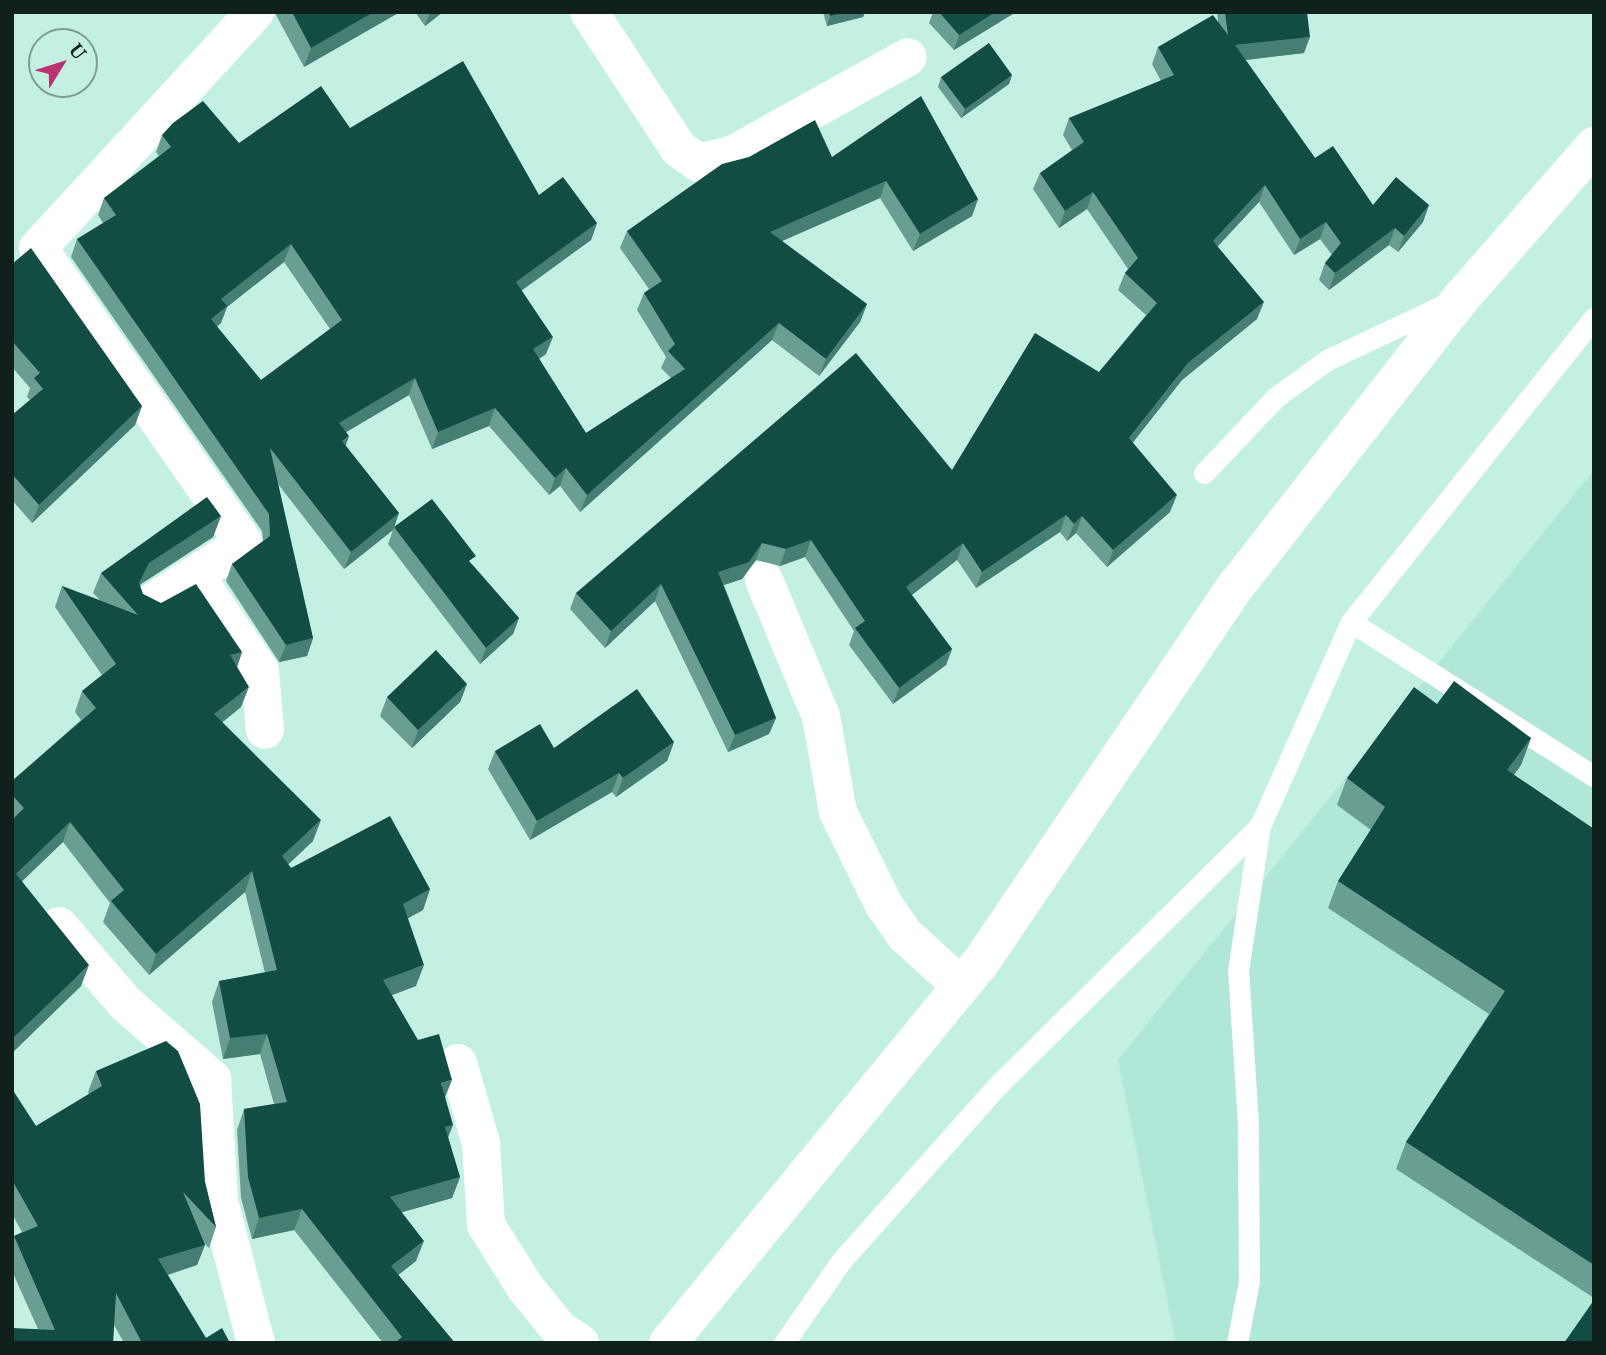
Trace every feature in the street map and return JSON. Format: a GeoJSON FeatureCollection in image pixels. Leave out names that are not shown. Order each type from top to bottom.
{"type":"FeatureCollection","features":[{"type":"Feature","properties":{"kind":"street"},"geometry":{"type":"LineString","coordinates":[[153,602],[244,542],[38,248],[255,12]]}},
{"type":"Feature","properties":{"kind":"street"},"geometry":{"type":"LineString","coordinates":[[589,12],[672,140],[699,163],[732,155],[908,57]]}},
{"type":"Feature","properties":{"kind":"street"},"geometry":{"type":"LineString","coordinates":[[664,1342],[960,985],[1236,586],[1462,297],[1594,146]]}},
{"type":"Feature","properties":{"kind":"street"},"geometry":{"type":"LineString","coordinates":[[195,575],[260,671],[265,730]]}},
{"type":"Feature","properties":{"kind":"street"},"geometry":{"type":"LineString","coordinates":[[764,580],[821,716],[838,812],[884,905],[905,935],[960,985]]}},
{"type":"Feature","properties":{"kind":"street"},"geometry":{"type":"LineString","coordinates":[[59,926],[125,1003],[212,1080],[219,1200],[256,1343]]}},
{"type":"Feature","properties":{"kind":"street"},"geometry":{"type":"LineString","coordinates":[[458,1063],[481,1143],[486,1225],[525,1287],[560,1330],[580,1343]]}},
{"type":"Feature","properties":{"kind":"lane"},"geometry":{"type":"LineString","coordinates":[[1204,473],[1276,397],[1327,360],[1462,297]]}},
{"type":"Feature","properties":{"kind":"lane"},"geometry":{"type":"LineString","coordinates":[[1237,1343],[1249,1281],[1249,1228],[1237,971],[1260,826],[1351,622],[1594,318]]}},
{"type":"Feature","properties":{"kind":"lane"},"geometry":{"type":"LineString","coordinates":[[1351,622],[1594,776]]}},
{"type":"Feature","properties":{"kind":"lane"},"geometry":{"type":"LineString","coordinates":[[784,1343],[842,1260],[999,1084],[1260,826]]}},
{"type":"Feature","properties":{"kind":"shaded area"},"geometry":{"type":"Polygon","coordinates":[[[1594,470],[1594,1343],[1176,1343],[1118,1060],[1594,470]]]}},
{"type":"Feature","properties":{"kind":"building"},"geometry":{"type":"Polygon","coordinates":[[[292,12],[374,12],[311,48],[292,12]]]}},
{"type":"Feature","properties":{"kind":"building"},"geometry":{"type":"Polygon","coordinates":[[[829,12],[847,12],[830,16],[829,12]]]}},
{"type":"Feature","properties":{"kind":"building"},"geometry":{"type":"Polygon","coordinates":[[[939,12],[996,12],[959,35],[939,12]]]}},
{"type":"Feature","properties":{"kind":"building"},"geometry":{"type":"Polygon","coordinates":[[[1225,12],[1307,12],[1310,37],[1235,45],[1315,158],[1333,146],[1373,205],[1396,177],[1429,205],[1404,236],[1395,228],[1335,273],[1325,263],[1341,243],[1326,222],[1300,239],[1265,185],[1213,241],[1264,302],[1188,363],[1129,438],[1177,495],[1113,550],[1082,516],[1074,524],[1066,515],[982,572],[963,543],[906,587],[952,649],[899,688],[855,628],[865,621],[811,540],[786,549],[762,543],[749,562],[718,572],[776,718],[735,735],[661,584],[611,631],[576,593],[856,353],[952,470],[1035,333],[1099,372],[1157,303],[1125,273],[1138,258],[1093,192],[1065,211],[1040,173],[1084,142],[1069,118],[1174,75],[1158,47],[1213,15],[1228,35],[1225,12]]]}},
{"type":"Feature","properties":{"kind":"building"},"geometry":{"type":"Polygon","coordinates":[[[989,43],[1012,75],[965,109],[941,77],[989,43]]]}},
{"type":"Feature","properties":{"kind":"building"},"geometry":{"type":"Polygon","coordinates":[[[463,61],[539,195],[563,177],[597,223],[516,282],[553,337],[533,349],[586,433],[685,369],[668,351],[675,344],[644,293],[662,281],[627,231],[722,164],[749,157],[815,120],[832,157],[921,96],[978,199],[920,234],[886,181],[770,232],[867,304],[826,359],[779,323],[587,495],[566,468],[555,478],[495,408],[438,432],[415,378],[339,423],[349,436],[342,441],[399,513],[351,552],[270,448],[313,638],[286,645],[232,564],[270,536],[269,514],[77,239],[116,215],[104,198],[171,147],[162,135],[173,123],[203,101],[239,143],[321,86],[350,128],[463,61]],[[291,244],[221,299],[227,306],[211,319],[261,380],[342,320],[291,244]]]}},
{"type":"Feature","properties":{"kind":"building"},"geometry":{"type":"Polygon","coordinates":[[[31,248],[142,406],[39,505],[12,474],[12,415],[43,389],[34,378],[40,373],[12,341],[12,264],[31,248]]]}},
{"type":"Feature","properties":{"kind":"building"},"geometry":{"type":"Polygon","coordinates":[[[207,497],[221,516],[149,563],[139,583],[143,594],[161,603],[196,584],[242,652],[230,655],[249,687],[214,714],[321,820],[282,856],[291,868],[390,816],[430,889],[403,904],[424,965],[383,980],[418,1040],[439,1034],[452,1080],[441,1083],[453,1125],[445,1127],[460,1177],[390,1197],[424,1241],[391,1266],[455,1343],[395,1343],[402,1337],[302,1209],[259,1218],[248,1177],[244,1109],[287,1102],[267,1034],[230,1038],[219,981],[277,970],[252,871],[156,954],[111,901],[124,890],[70,822],[16,874],[89,965],[12,1039],[12,820],[24,808],[12,795],[12,781],[96,708],[82,691],[116,664],[62,586],[138,615],[101,573],[207,497]]]}},
{"type":"Feature","properties":{"kind":"building"},"geometry":{"type":"Polygon","coordinates":[[[432,499],[476,556],[469,561],[519,618],[486,648],[394,527],[432,499]]]}},
{"type":"Feature","properties":{"kind":"building"},"geometry":{"type":"Polygon","coordinates":[[[436,650],[467,684],[418,730],[387,697],[436,650]]]}},
{"type":"Feature","properties":{"kind":"building"},"geometry":{"type":"Polygon","coordinates":[[[1454,681],[1531,738],[1507,770],[1594,829],[1594,1265],[1406,1142],[1505,991],[1338,881],[1385,807],[1347,778],[1414,687],[1437,704],[1454,681]]]}},
{"type":"Feature","properties":{"kind":"building"},"geometry":{"type":"Polygon","coordinates":[[[637,689],[674,742],[623,778],[619,773],[537,821],[495,751],[540,724],[554,748],[637,689]]]}},
{"type":"Feature","properties":{"kind":"building"},"geometry":{"type":"Polygon","coordinates":[[[166,1041],[178,1051],[200,1104],[205,1182],[216,1227],[183,1192],[205,1245],[158,1259],[206,1338],[222,1328],[230,1343],[142,1343],[116,1293],[113,1343],[12,1343],[12,1328],[55,1330],[14,1236],[38,1226],[12,1180],[12,1089],[36,1126],[102,1086],[96,1071],[166,1041]]]}},
{"type":"Feature","properties":{"kind":"building"},"geometry":{"type":"Polygon","coordinates":[[[1594,1300],[1594,1343],[1564,1343],[1594,1300]]]}}]}
